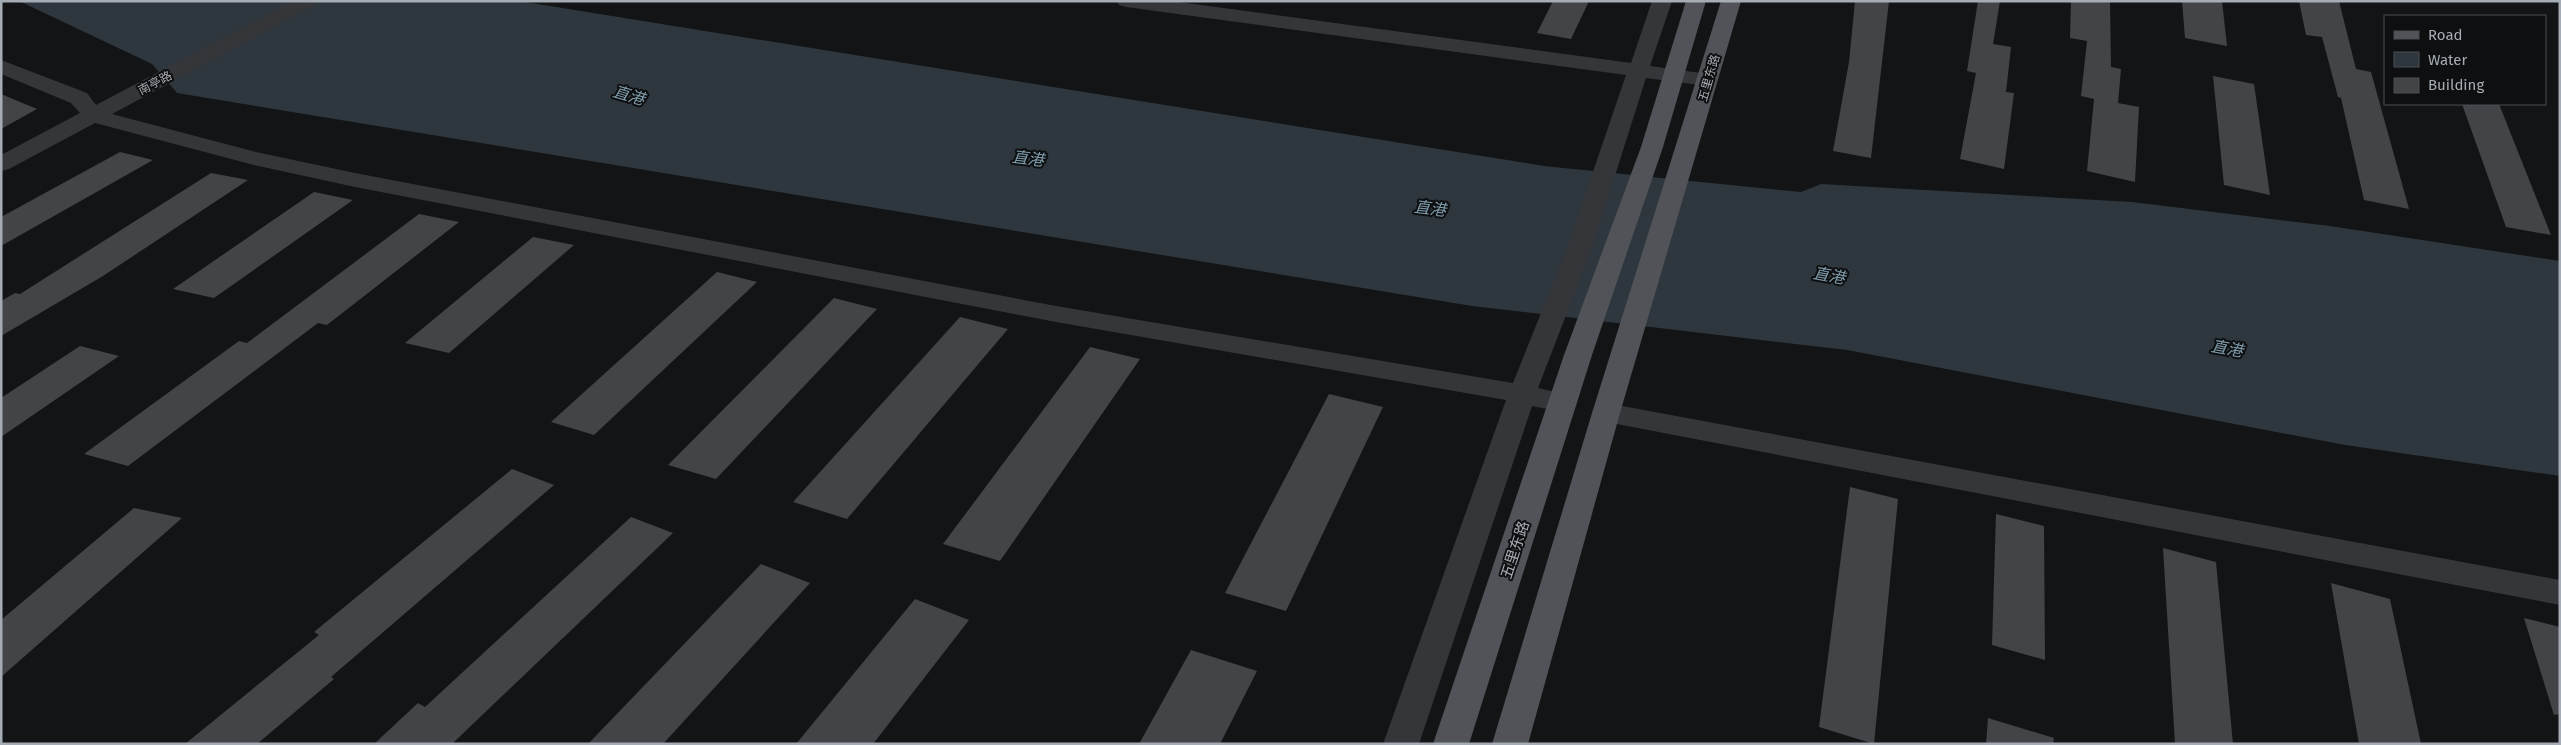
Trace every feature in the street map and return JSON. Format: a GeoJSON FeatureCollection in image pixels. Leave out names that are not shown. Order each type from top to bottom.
{"type":"FeatureCollection","features":[{"type":"Feature","properties":{"kind":"main road"},"geometry":{"type":"LineString","coordinates":[[1675,76],[1696,1]]}},
{"type":"Feature","properties":{"kind":"main road","name":"五里东路"},"geometry":{"type":"LineString","coordinates":[[1606,413],[1731,1]]}},
{"type":"Feature","properties":{"kind":"main road","name":"五里东路"},"geometry":{"type":"LineString","coordinates":[[1451,744],[1578,355],[1652,148],[1675,76]]}},
{"type":"Feature","properties":{"kind":"main road"},"geometry":{"type":"LineString","coordinates":[[1510,744],[1606,413]]}},
{"type":"Feature","properties":{"kind":"street","name":"南亭路"},"geometry":{"type":"LineString","coordinates":[[1,164],[308,1]]}},
{"type":"Feature","properties":{"kind":"street"},"geometry":{"type":"LineString","coordinates":[[1126,1],[1708,80]]}},
{"type":"Feature","properties":{"kind":"street"},"geometry":{"type":"LineString","coordinates":[[1401,744],[1522,394],[1540,352],[1616,144],[1662,1]]}},
{"type":"Feature","properties":{"kind":"street"},"geometry":{"type":"LineString","coordinates":[[1,66],[78,98],[94,116],[254,158],[355,180],[1056,314],[1522,394],[1563,403]]}},
{"type":"Feature","properties":{"kind":"street"},"geometry":{"type":"LineString","coordinates":[[1606,413],[2560,593]]}},
{"type":"Feature","properties":{"kind":"water","name":"直港"},"geometry":{"type":"Polygon","coordinates":[[[19,1],[519,1],[1544,166],[1801,192],[1821,184],[2132,202],[2330,226],[2560,261],[2560,476],[2345,445],[1847,350],[1472,306],[177,93],[152,64],[19,1]]]}},
{"type":"Feature","properties":{"kind":"building"},"geometry":{"type":"Polygon","coordinates":[[[1553,1],[1589,1],[1571,39],[1537,33],[1553,1]]]}},
{"type":"Feature","properties":{"kind":"building"},"geometry":{"type":"Polygon","coordinates":[[[1855,1],[1889,1],[1871,158],[1833,151],[1849,62],[1855,1]]]}},
{"type":"Feature","properties":{"kind":"building"},"geometry":{"type":"Polygon","coordinates":[[[1978,1],[2000,1],[1993,44],[2011,47],[2006,92],[2014,93],[2004,169],[1960,159],[1976,73],[1967,71],[1978,1]]]}},
{"type":"Feature","properties":{"kind":"building"},"geometry":{"type":"Polygon","coordinates":[[[2071,1],[2110,1],[2111,67],[2121,69],[2118,103],[2139,107],[2135,182],[2087,171],[2094,99],[2081,96],[2087,41],[2070,38],[2071,1]]]}},
{"type":"Feature","properties":{"kind":"building"},"geometry":{"type":"Polygon","coordinates":[[[2182,1],[2222,1],[2227,46],[2185,38],[2182,1]]]}},
{"type":"Feature","properties":{"kind":"building"},"geometry":{"type":"Polygon","coordinates":[[[2299,1],[2339,1],[2356,69],[2371,72],[2409,209],[2364,200],[2341,98],[2338,97],[2322,37],[2306,35],[2299,1]]]}},
{"type":"Feature","properties":{"kind":"building"},"geometry":{"type":"Polygon","coordinates":[[[2213,76],[2254,84],[2270,195],[2224,185],[2213,76]]]}},
{"type":"Feature","properties":{"kind":"building"},"geometry":{"type":"Polygon","coordinates":[[[1,94],[37,109],[1,129],[1,94]]]}},
{"type":"Feature","properties":{"kind":"building"},"geometry":{"type":"Polygon","coordinates":[[[2462,105],[2499,105],[2551,235],[2506,227],[2462,105]]]}},
{"type":"Feature","properties":{"kind":"building"},"geometry":{"type":"Polygon","coordinates":[[[120,152],[153,160],[1,246],[1,217],[120,152]]]}},
{"type":"Feature","properties":{"kind":"building"},"geometry":{"type":"Polygon","coordinates":[[[211,173],[248,180],[103,276],[1,336],[1,301],[15,293],[20,294],[211,173]]]}},
{"type":"Feature","properties":{"kind":"building"},"geometry":{"type":"Polygon","coordinates":[[[314,192],[353,200],[214,298],[173,289],[314,192]]]}},
{"type":"Feature","properties":{"kind":"building"},"geometry":{"type":"Polygon","coordinates":[[[419,214],[459,222],[327,325],[318,323],[128,466],[84,454],[239,341],[247,343],[419,214]]]}},
{"type":"Feature","properties":{"kind":"building"},"geometry":{"type":"Polygon","coordinates":[[[533,237],[574,245],[449,353],[405,343],[533,237]]]}},
{"type":"Feature","properties":{"kind":"building"},"geometry":{"type":"Polygon","coordinates":[[[717,272],[757,282],[594,435],[551,422],[717,272]]]}},
{"type":"Feature","properties":{"kind":"building"},"geometry":{"type":"Polygon","coordinates":[[[834,298],[877,309],[716,479],[668,465],[834,298]]]}},
{"type":"Feature","properties":{"kind":"building"},"geometry":{"type":"Polygon","coordinates":[[[960,317],[1008,329],[847,519],[793,502],[960,317]]]}},
{"type":"Feature","properties":{"kind":"building"},"geometry":{"type":"Polygon","coordinates":[[[80,346],[119,356],[1,437],[1,398],[80,346]]]}},
{"type":"Feature","properties":{"kind":"building"},"geometry":{"type":"Polygon","coordinates":[[[1090,347],[1140,359],[1000,561],[943,544],[1090,347]]]}},
{"type":"Feature","properties":{"kind":"building"},"geometry":{"type":"Polygon","coordinates":[[[1329,394],[1383,407],[1286,611],[1225,593],[1329,394]]]}},
{"type":"Feature","properties":{"kind":"building"},"geometry":{"type":"Polygon","coordinates":[[[512,469],[554,485],[331,677],[334,679],[257,744],[185,744],[319,635],[314,632],[512,469]]]}},
{"type":"Feature","properties":{"kind":"building"},"geometry":{"type":"Polygon","coordinates":[[[1850,487],[1898,499],[1874,744],[1819,727],[1850,487]]]}},
{"type":"Feature","properties":{"kind":"building"},"geometry":{"type":"Polygon","coordinates":[[[134,508],[182,518],[1,677],[1,620],[134,508]]]}},
{"type":"Feature","properties":{"kind":"building"},"geometry":{"type":"Polygon","coordinates":[[[1996,514],[2044,526],[2045,660],[1992,645],[1996,514]]]}},
{"type":"Feature","properties":{"kind":"building"},"geometry":{"type":"Polygon","coordinates":[[[631,517],[673,533],[452,744],[374,744],[418,703],[425,707],[631,517]]]}},
{"type":"Feature","properties":{"kind":"building"},"geometry":{"type":"Polygon","coordinates":[[[2163,548],[2216,562],[2233,744],[2175,744],[2163,548]]]}},
{"type":"Feature","properties":{"kind":"building"},"geometry":{"type":"Polygon","coordinates":[[[761,564],[810,583],[663,744],[588,744],[761,564]]]}},
{"type":"Feature","properties":{"kind":"building"},"geometry":{"type":"Polygon","coordinates":[[[2331,583],[2390,599],[2421,744],[2359,744],[2331,583]]]}},
{"type":"Feature","properties":{"kind":"building"},"geometry":{"type":"Polygon","coordinates":[[[915,599],[969,620],[873,744],[796,744],[915,599]]]}},
{"type":"Feature","properties":{"kind":"building"},"geometry":{"type":"Polygon","coordinates":[[[2524,618],[2560,627],[2560,714],[2554,715],[2524,618]]]}},
{"type":"Feature","properties":{"kind":"building"},"geometry":{"type":"Polygon","coordinates":[[[1191,650],[1257,671],[1220,744],[1139,744],[1191,650]]]}},
{"type":"Feature","properties":{"kind":"building"},"geometry":{"type":"Polygon","coordinates":[[[1988,718],[2054,738],[2053,744],[1986,744],[1988,718]]]}}]}
